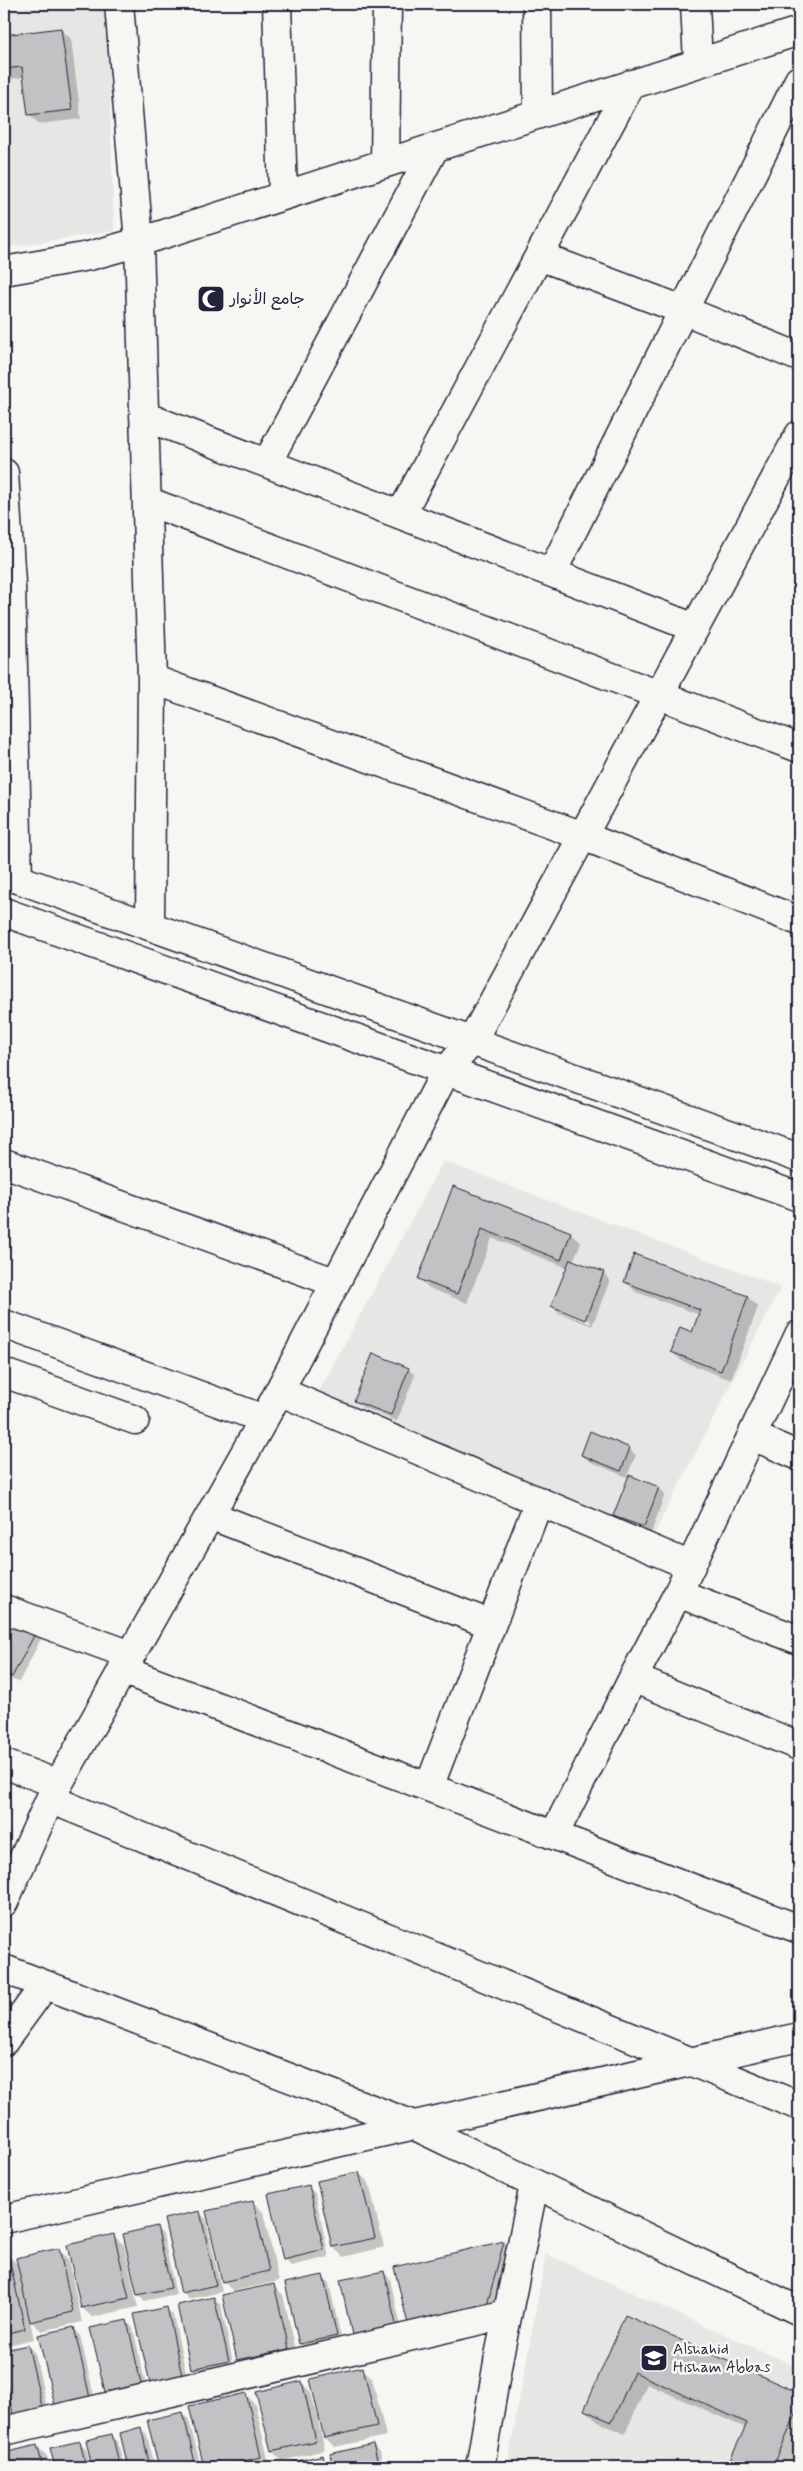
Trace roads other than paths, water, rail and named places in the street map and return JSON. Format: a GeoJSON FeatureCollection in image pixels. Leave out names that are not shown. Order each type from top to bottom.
{"type":"FeatureCollection","features":[{"type":"Feature","properties":{"kind":"street"},"geometry":{"type":"LineString","coordinates":[[119,4],[140,242],[152,679],[150,926]]}},
{"type":"Feature","properties":{"kind":"street"},"geometry":{"type":"LineString","coordinates":[[277,4],[282,196]]}},
{"type":"Feature","properties":{"kind":"street"},"geometry":{"type":"LineString","coordinates":[[385,163],[387,4]]}},
{"type":"Feature","properties":{"kind":"street"},"geometry":{"type":"LineString","coordinates":[[537,4],[538,114]]}},
{"type":"Feature","properties":{"kind":"street"},"geometry":{"type":"LineString","coordinates":[[695,4],[698,63]]}},
{"type":"Feature","properties":{"kind":"street"},"geometry":{"type":"LineString","coordinates":[[4,271],[89,256],[140,242],[799,31]]}},
{"type":"Feature","properties":{"kind":"street"},"geometry":{"type":"LineString","coordinates":[[552,572],[799,80]]}},
{"type":"Feature","properties":{"kind":"street"},"geometry":{"type":"LineString","coordinates":[[401,514],[631,84]]}},
{"type":"Feature","properties":{"kind":"street"},"geometry":{"type":"LineString","coordinates":[[267,463],[435,147]]}},
{"type":"Feature","properties":{"kind":"street"},"geometry":{"type":"LineString","coordinates":[[539,256],[684,310],[799,357]]}},
{"type":"Feature","properties":{"kind":"street"},"geometry":{"type":"LineString","coordinates":[[144,416],[696,628]]}},
{"type":"Feature","properties":{"kind":"street"},"geometry":{"type":"LineString","coordinates":[[4,1902],[54,1792],[264,1419],[446,1071],[472,1041],[696,628],[789,478],[799,435]]}},
{"type":"Feature","properties":{"kind":"street"},"geometry":{"type":"LineString","coordinates":[[4,473],[11,583],[11,876],[799,1158]]}},
{"type":"Feature","properties":{"kind":"street"},"geometry":{"type":"LineString","coordinates":[[146,501],[799,748]]}},
{"type":"Feature","properties":{"kind":"street"},"geometry":{"type":"LineString","coordinates":[[152,679],[583,836],[799,921]]}},
{"type":"Feature","properties":{"kind":"street"},"geometry":{"type":"LineString","coordinates":[[4,912],[799,1197]]}},
{"type":"Feature","properties":{"kind":"street"},"geometry":{"type":"LineString","coordinates":[[4,1163],[334,1282]]}},
{"type":"Feature","properties":{"kind":"street"},"geometry":{"type":"LineString","coordinates":[[4,1324],[264,1419]]}},
{"type":"Feature","properties":{"kind":"street"},"geometry":{"type":"LineString","coordinates":[[554,1835],[632,1678],[678,1593],[799,1335]]}},
{"type":"Feature","properties":{"kind":"street"},"geometry":{"type":"LineString","coordinates":[[4,1374],[135,1420]]}},
{"type":"Feature","properties":{"kind":"street"},"geometry":{"type":"LineString","coordinates":[[279,1391],[691,1566]]}},
{"type":"Feature","properties":{"kind":"street"},"geometry":{"type":"LineString","coordinates":[[753,1436],[799,1456]]}},
{"type":"Feature","properties":{"kind":"street"},"geometry":{"type":"LineString","coordinates":[[429,1787],[490,1624],[539,1501]]}},
{"type":"Feature","properties":{"kind":"street"},"geometry":{"type":"LineString","coordinates":[[210,1515],[490,1624]]}},
{"type":"Feature","properties":{"kind":"street"},"geometry":{"type":"LineString","coordinates":[[678,1593],[799,1640]]}},
{"type":"Feature","properties":{"kind":"street"},"geometry":{"type":"LineString","coordinates":[[4,1609],[126,1663],[429,1787],[799,1929]]}},
{"type":"Feature","properties":{"kind":"street"},"geometry":{"type":"LineString","coordinates":[[632,1678],[799,1746]]}},
{"type":"Feature","properties":{"kind":"street"},"geometry":{"type":"LineString","coordinates":[[4,1764],[54,1792],[799,2106]]}},
{"type":"Feature","properties":{"kind":"street"},"geometry":{"type":"LineString","coordinates":[[4,1969],[411,2124],[799,2312]]}},
{"type":"Feature","properties":{"kind":"street"},"geometry":{"type":"LineString","coordinates":[[4,2041],[45,1985]]}},
{"type":"Feature","properties":{"kind":"street"},"geometry":{"type":"LineString","coordinates":[[4,2219],[411,2124],[799,2037]]}},
{"type":"Feature","properties":{"kind":"street"},"geometry":{"type":"LineString","coordinates":[[480,2467],[507,2314],[534,2185]]}},
{"type":"Feature","properties":{"kind":"street"},"geometry":{"type":"LineString","coordinates":[[4,2430],[507,2314]]}},
{"type":"Feature","properties":{"kind":"place","name":"جامع الأنوار"},"geometry":{"type":"Point","coordinates":[211,299]}},
{"type":"Feature","properties":{"kind":"place","name":"Alshahid Hisham Abbas"},"geometry":{"type":"Point","coordinates":[654,2358]}}]}
